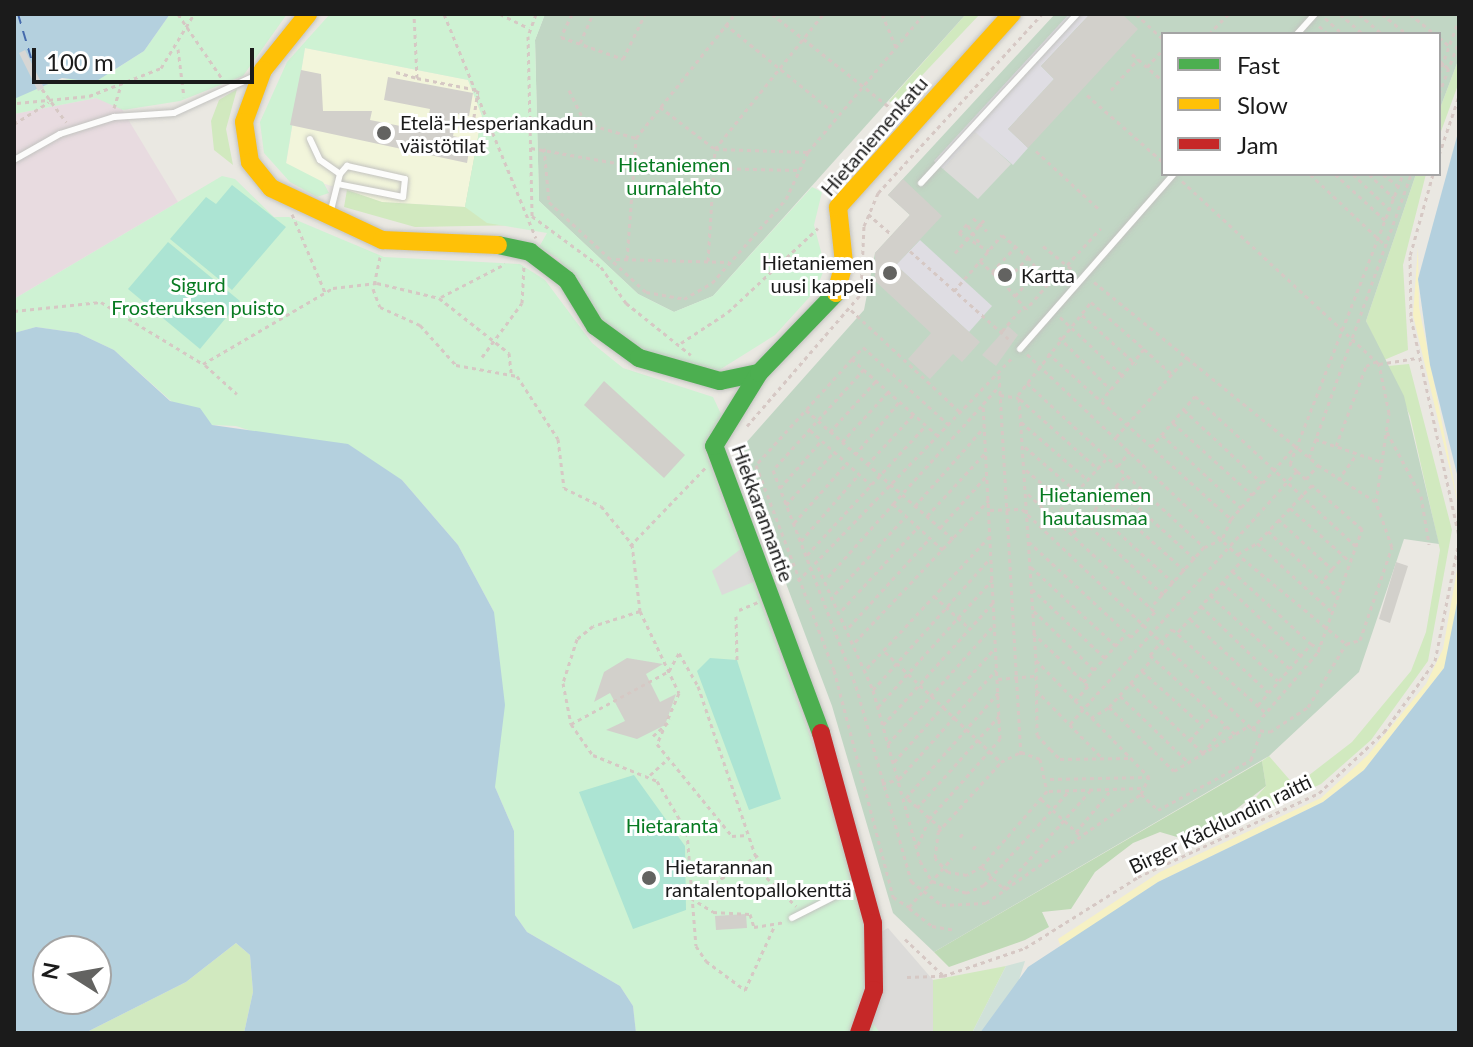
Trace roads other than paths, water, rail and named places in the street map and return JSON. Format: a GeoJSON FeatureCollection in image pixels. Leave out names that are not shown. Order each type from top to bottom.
{"type":"FeatureCollection","features":[{"type":"Feature","properties":{"kind":"street"},"geometry":{"type":"LineString","coordinates":[[308,14],[262,73],[244,122],[250,162],[271,188],[382,240],[476,240],[530,253],[567,280],[595,326],[639,358],[720,381],[759,373]]}},
{"type":"Feature","properties":{"kind":"street","name":"Hietaniemenkatu"},"geometry":{"type":"LineString","coordinates":[[759,373],[835,296],[844,263],[838,207],[1012,14]]}},
{"type":"Feature","properties":{"kind":"street","name":"Hiekkarannantie"},"geometry":{"type":"LineString","coordinates":[[759,373],[715,439],[717,460],[815,710],[861,883],[876,954],[874,990],[859,1033]]}},
{"type":"Feature","properties":{"kind":"lane"},"geometry":{"type":"LineString","coordinates":[[921,183],[1077,14]]}},
{"type":"Feature","properties":{"kind":"lane"},"geometry":{"type":"LineString","coordinates":[[1299,32],[1318,14]]}},
{"type":"Feature","properties":{"kind":"lane"},"geometry":{"type":"LineString","coordinates":[[14,160],[75,129],[114,117],[186,108],[262,73]]}},
{"type":"Feature","properties":{"kind":"lane"},"geometry":{"type":"LineString","coordinates":[[310,139],[320,160],[340,174]]}},
{"type":"Feature","properties":{"kind":"lane"},"geometry":{"type":"LineString","coordinates":[[328,217],[340,174],[347,166],[405,179],[403,197],[338,184]]}},
{"type":"Feature","properties":{"kind":"lane"},"geometry":{"type":"LineString","coordinates":[[1020,349],[1172,176]]}},
{"type":"Feature","properties":{"kind":"lane"},"geometry":{"type":"LineString","coordinates":[[792,918],[861,883]]}},
{"type":"Feature","properties":{"kind":"water"},"geometry":{"type":"Polygon","coordinates":[[[14,14],[170,14],[144,51],[95,82],[62,78],[14,99],[14,14]]]}},
{"type":"Feature","properties":{"kind":"water"},"geometry":{"type":"Polygon","coordinates":[[[1459,129],[1459,482],[1430,365],[1418,279],[1459,129]]]}},
{"type":"Feature","properties":{"kind":"water"},"geometry":{"type":"Polygon","coordinates":[[[36,327],[78,333],[114,350],[170,401],[200,408],[212,425],[348,444],[402,480],[458,545],[494,612],[505,705],[495,787],[514,831],[515,915],[527,932],[620,986],[633,1006],[636,1033],[244,1033],[253,992],[250,955],[236,943],[186,982],[85,1033],[14,1033],[14,333],[36,327]]]}},
{"type":"Feature","properties":{"kind":"water"},"geometry":{"type":"Polygon","coordinates":[[[1459,593],[1459,1033],[980,1033],[1028,967],[1158,882],[1323,802],[1364,770],[1444,668],[1459,593]]]}},
{"type":"Feature","properties":{"kind":"place","name":"Etelä-Hesperiankadun väistötilat"},"geometry":{"type":"Point","coordinates":[384,133]}},
{"type":"Feature","properties":{"kind":"place","name":"Hietaniemen uusi kappeli"},"geometry":{"type":"Point","coordinates":[890,273]}},
{"type":"Feature","properties":{"kind":"place","name":"Kartta"},"geometry":{"type":"Point","coordinates":[1005,275]}},
{"type":"Feature","properties":{"kind":"place","name":"Hietarannan rantalentopallokenttä"},"geometry":{"type":"Point","coordinates":[649,878]}},
{"type":"Feature","properties":{"kind":"park label","name":"Hietaniemen uurnalehto"},"geometry":{"type":"Point","coordinates":[674,176]}},
{"type":"Feature","properties":{"kind":"park label","name":"Sigurd Frosteruksen puisto"},"geometry":{"type":"Point","coordinates":[198,296]}},
{"type":"Feature","properties":{"kind":"park label","name":"Hietaniemen hautausmaa"},"geometry":{"type":"Point","coordinates":[1095,506]}},
{"type":"Feature","properties":{"kind":"park label","name":"Hietaranta"},"geometry":{"type":"Point","coordinates":[672,825]}}]}
